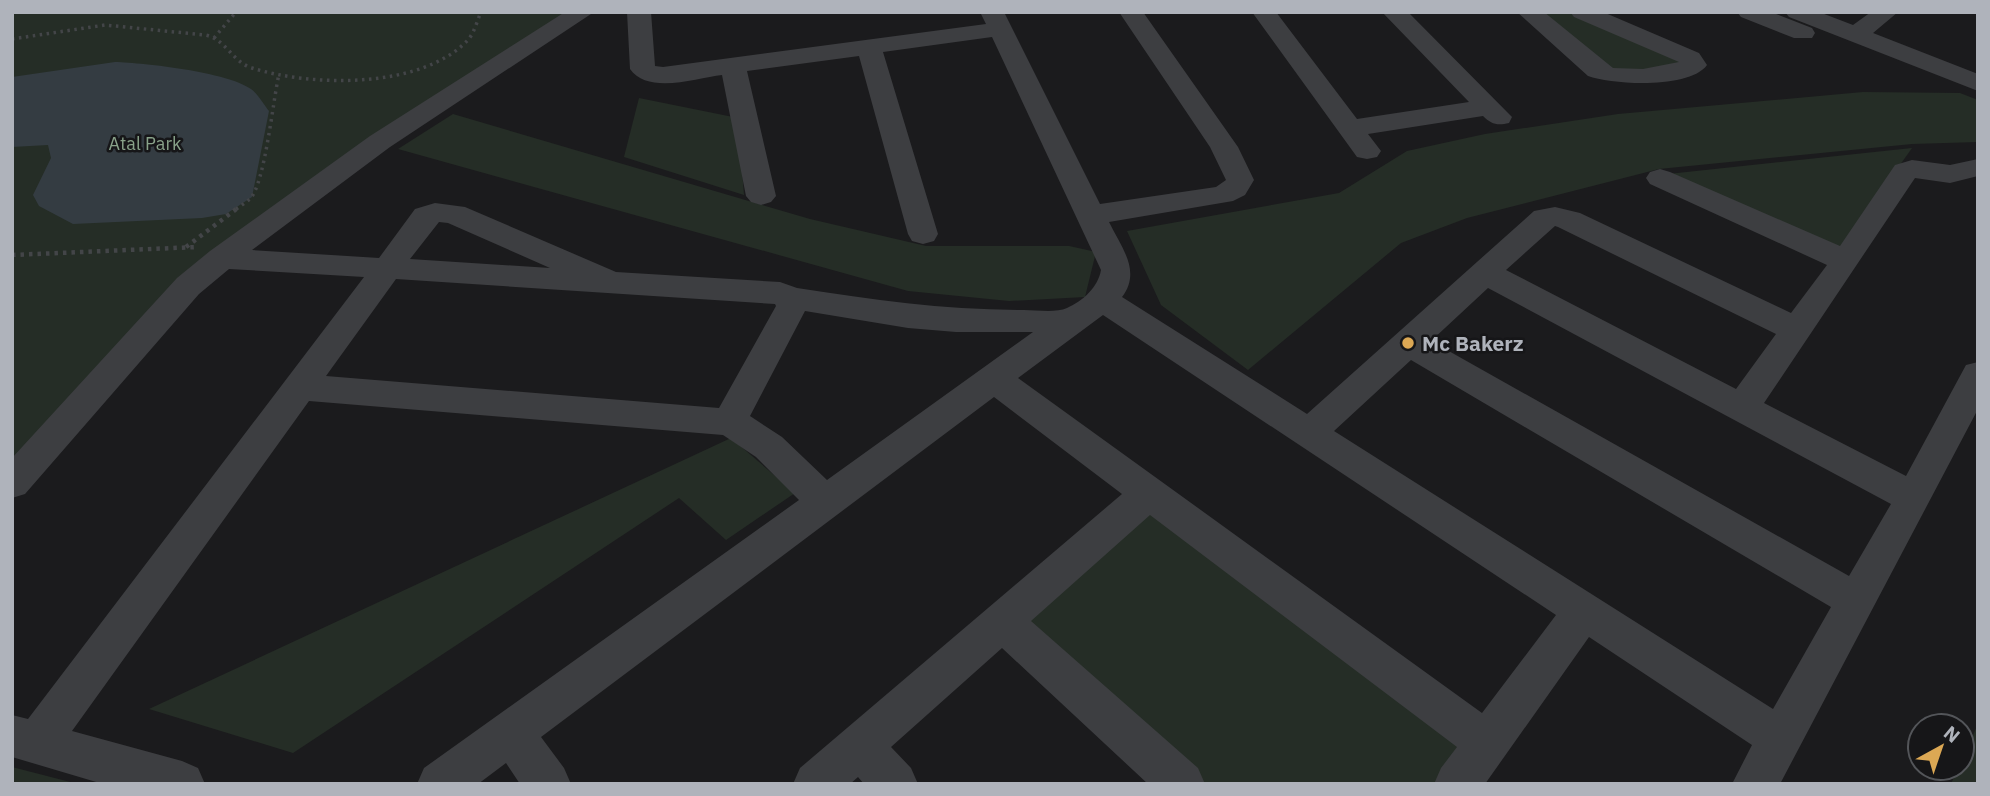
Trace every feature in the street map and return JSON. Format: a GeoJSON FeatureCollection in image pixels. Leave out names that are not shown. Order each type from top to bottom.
{"type":"FeatureCollection","features":[{"type":"Feature","properties":{"kind":"street"},"geometry":{"type":"LineString","coordinates":[[12,483],[188,286],[362,155],[582,12]]}},
{"type":"Feature","properties":{"kind":"street"},"geometry":{"type":"LineString","coordinates":[[440,784],[1087,310],[1114,285],[1116,270],[996,21],[869,47],[733,66],[651,74],[643,69],[639,12]]}},
{"type":"Feature","properties":{"kind":"street"},"geometry":{"type":"LineString","coordinates":[[1091,215],[1223,195],[1235,189],[1240,180],[1224,147],[1133,12]]}},
{"type":"Feature","properties":{"kind":"street"},"geometry":{"type":"LineString","coordinates":[[1264,12],[1367,150]]}},
{"type":"Feature","properties":{"kind":"street"},"geometry":{"type":"LineString","coordinates":[[1351,128],[1494,112],[1394,12]]}},
{"type":"Feature","properties":{"kind":"street"},"geometry":{"type":"LineString","coordinates":[[1529,12],[1597,71],[1608,76],[1620,78],[1690,68],[1694,65],[1690,58],[1582,12]]}},
{"type":"Feature","properties":{"kind":"street"},"geometry":{"type":"LineString","coordinates":[[1749,12],[1861,32],[1978,71]]}},
{"type":"Feature","properties":{"kind":"street"},"geometry":{"type":"LineString","coordinates":[[1824,12],[1861,32],[1978,83]]}},
{"type":"Feature","properties":{"kind":"street"},"geometry":{"type":"LineString","coordinates":[[1861,32],[1886,12]]}},
{"type":"Feature","properties":{"kind":"street"},"geometry":{"type":"LineString","coordinates":[[869,47],[923,234]]}},
{"type":"Feature","properties":{"kind":"street"},"geometry":{"type":"LineString","coordinates":[[733,66],[761,196]]}},
{"type":"Feature","properties":{"kind":"street"},"geometry":{"type":"LineString","coordinates":[[1741,408],[1846,261],[1905,171],[1912,169],[1950,174],[1978,167]]}},
{"type":"Feature","properties":{"kind":"street"},"geometry":{"type":"LineString","coordinates":[[1938,173],[1978,187]]}},
{"type":"Feature","properties":{"kind":"street"},"geometry":{"type":"LineString","coordinates":[[1660,178],[1846,261]]}},
{"type":"Feature","properties":{"kind":"street"},"geometry":{"type":"LineString","coordinates":[[158,781],[24,739],[298,387],[419,222],[435,212],[444,212],[610,282]]}},
{"type":"Feature","properties":{"kind":"street"},"geometry":{"type":"LineString","coordinates":[[1309,433],[1545,218],[1555,216],[1569,220],[1797,330]]}},
{"type":"Feature","properties":{"kind":"street"},"geometry":{"type":"LineString","coordinates":[[231,251],[386,269],[780,293],[791,298],[944,320],[1087,310],[1309,433],[1780,737]]}},
{"type":"Feature","properties":{"kind":"street"},"geometry":{"type":"LineString","coordinates":[[1486,273],[1914,498]]}},
{"type":"Feature","properties":{"kind":"street"},"geometry":{"type":"LineString","coordinates":[[729,422],[792,306],[791,298]]}},
{"type":"Feature","properties":{"kind":"street"},"geometry":{"type":"LineString","coordinates":[[1408,343],[1856,601]]}},
{"type":"Feature","properties":{"kind":"street"},"geometry":{"type":"LineString","coordinates":[[1755,784],[1914,498],[1978,374]]}},
{"type":"Feature","properties":{"kind":"street"},"geometry":{"type":"LineString","coordinates":[[993,378],[1487,743]]}},
{"type":"Feature","properties":{"kind":"street"},"geometry":{"type":"LineString","coordinates":[[298,387],[729,422],[751,432],[770,446],[825,502]]}},
{"type":"Feature","properties":{"kind":"street"},"geometry":{"type":"LineString","coordinates":[[816,784],[1149,493]]}},
{"type":"Feature","properties":{"kind":"street"},"geometry":{"type":"LineString","coordinates":[[1457,784],[1584,611]]}},
{"type":"Feature","properties":{"kind":"street"},"geometry":{"type":"LineString","coordinates":[[1002,621],[1182,784]]}},
{"type":"Feature","properties":{"kind":"street"},"geometry":{"type":"LineString","coordinates":[[510,732],[548,784]]}},
{"type":"Feature","properties":{"kind":"street"},"geometry":{"type":"LineString","coordinates":[[859,746],[895,784]]}},
{"type":"Feature","properties":{"kind":"path"},"geometry":{"type":"LineString","coordinates":[[214,37],[236,12]]}},
{"type":"Feature","properties":{"kind":"path"},"geometry":{"type":"LineString","coordinates":[[12,39],[81,27],[118,25],[214,37],[247,67],[340,82],[418,69],[448,58],[468,44],[478,29],[481,12]]}},
{"type":"Feature","properties":{"kind":"path"},"geometry":{"type":"LineString","coordinates":[[186,247],[252,197],[270,136],[271,107],[279,74]]}},
{"type":"Feature","properties":{"kind":"path"},"geometry":{"type":"LineString","coordinates":[[12,255],[186,247],[231,251]]}},
{"type":"Feature","properties":{"kind":"green space","name":"Atal Park"},"geometry":{"type":"Polygon","coordinates":[[[12,12],[569,12],[209,256],[12,469],[12,12]]]}},
{"type":"Feature","properties":{"kind":"green space"},"geometry":{"type":"Polygon","coordinates":[[[1538,12],[1572,12],[1690,64],[1611,73],[1538,12]]]}},
{"type":"Feature","properties":{"kind":"green space"},"geometry":{"type":"Polygon","coordinates":[[[1863,92],[1960,93],[1978,100],[1978,142],[1912,144],[1659,169],[1467,218],[1401,243],[1248,370],[1161,305],[1127,231],[1339,193],[1407,151],[1485,134],[1618,114],[1863,92]]]}},
{"type":"Feature","properties":{"kind":"green space"},"geometry":{"type":"Polygon","coordinates":[[[639,98],[738,118],[744,195],[624,157],[639,98]]]}},
{"type":"Feature","properties":{"kind":"green space"},"geometry":{"type":"Polygon","coordinates":[[[453,114],[810,219],[926,246],[1069,246],[1096,252],[1085,297],[1009,301],[908,291],[398,149],[453,114]]]}},
{"type":"Feature","properties":{"kind":"green space"},"geometry":{"type":"Polygon","coordinates":[[[1912,148],[1840,250],[1668,174],[1912,148]]]}},
{"type":"Feature","properties":{"kind":"green space"},"geometry":{"type":"Polygon","coordinates":[[[731,438],[795,493],[726,540],[679,498],[293,753],[149,709],[731,438]]]}},
{"type":"Feature","properties":{"kind":"green space"},"geometry":{"type":"Polygon","coordinates":[[[1146,508],[1463,748],[1436,784],[1206,784],[1019,619],[1146,508]]]}},
{"type":"Feature","properties":{"kind":"green space"},"geometry":{"type":"Polygon","coordinates":[[[1978,724],[1978,784],[1951,784],[1976,782],[1978,724]]]}},
{"type":"Feature","properties":{"kind":"green space"},"geometry":{"type":"Polygon","coordinates":[[[12,767],[78,784],[12,784],[12,767]]]}},
{"type":"Feature","properties":{"kind":"shaded area"},"geometry":{"type":"Polygon","coordinates":[[[115,62],[205,73],[239,83],[254,91],[269,111],[252,197],[226,214],[202,218],[73,224],[39,206],[33,195],[51,158],[48,145],[12,147],[12,77],[115,62]]]}},
{"type":"Feature","properties":{"kind":"place","name":"Mc Bakerz"},"geometry":{"type":"Point","coordinates":[1408,343]}}]}
